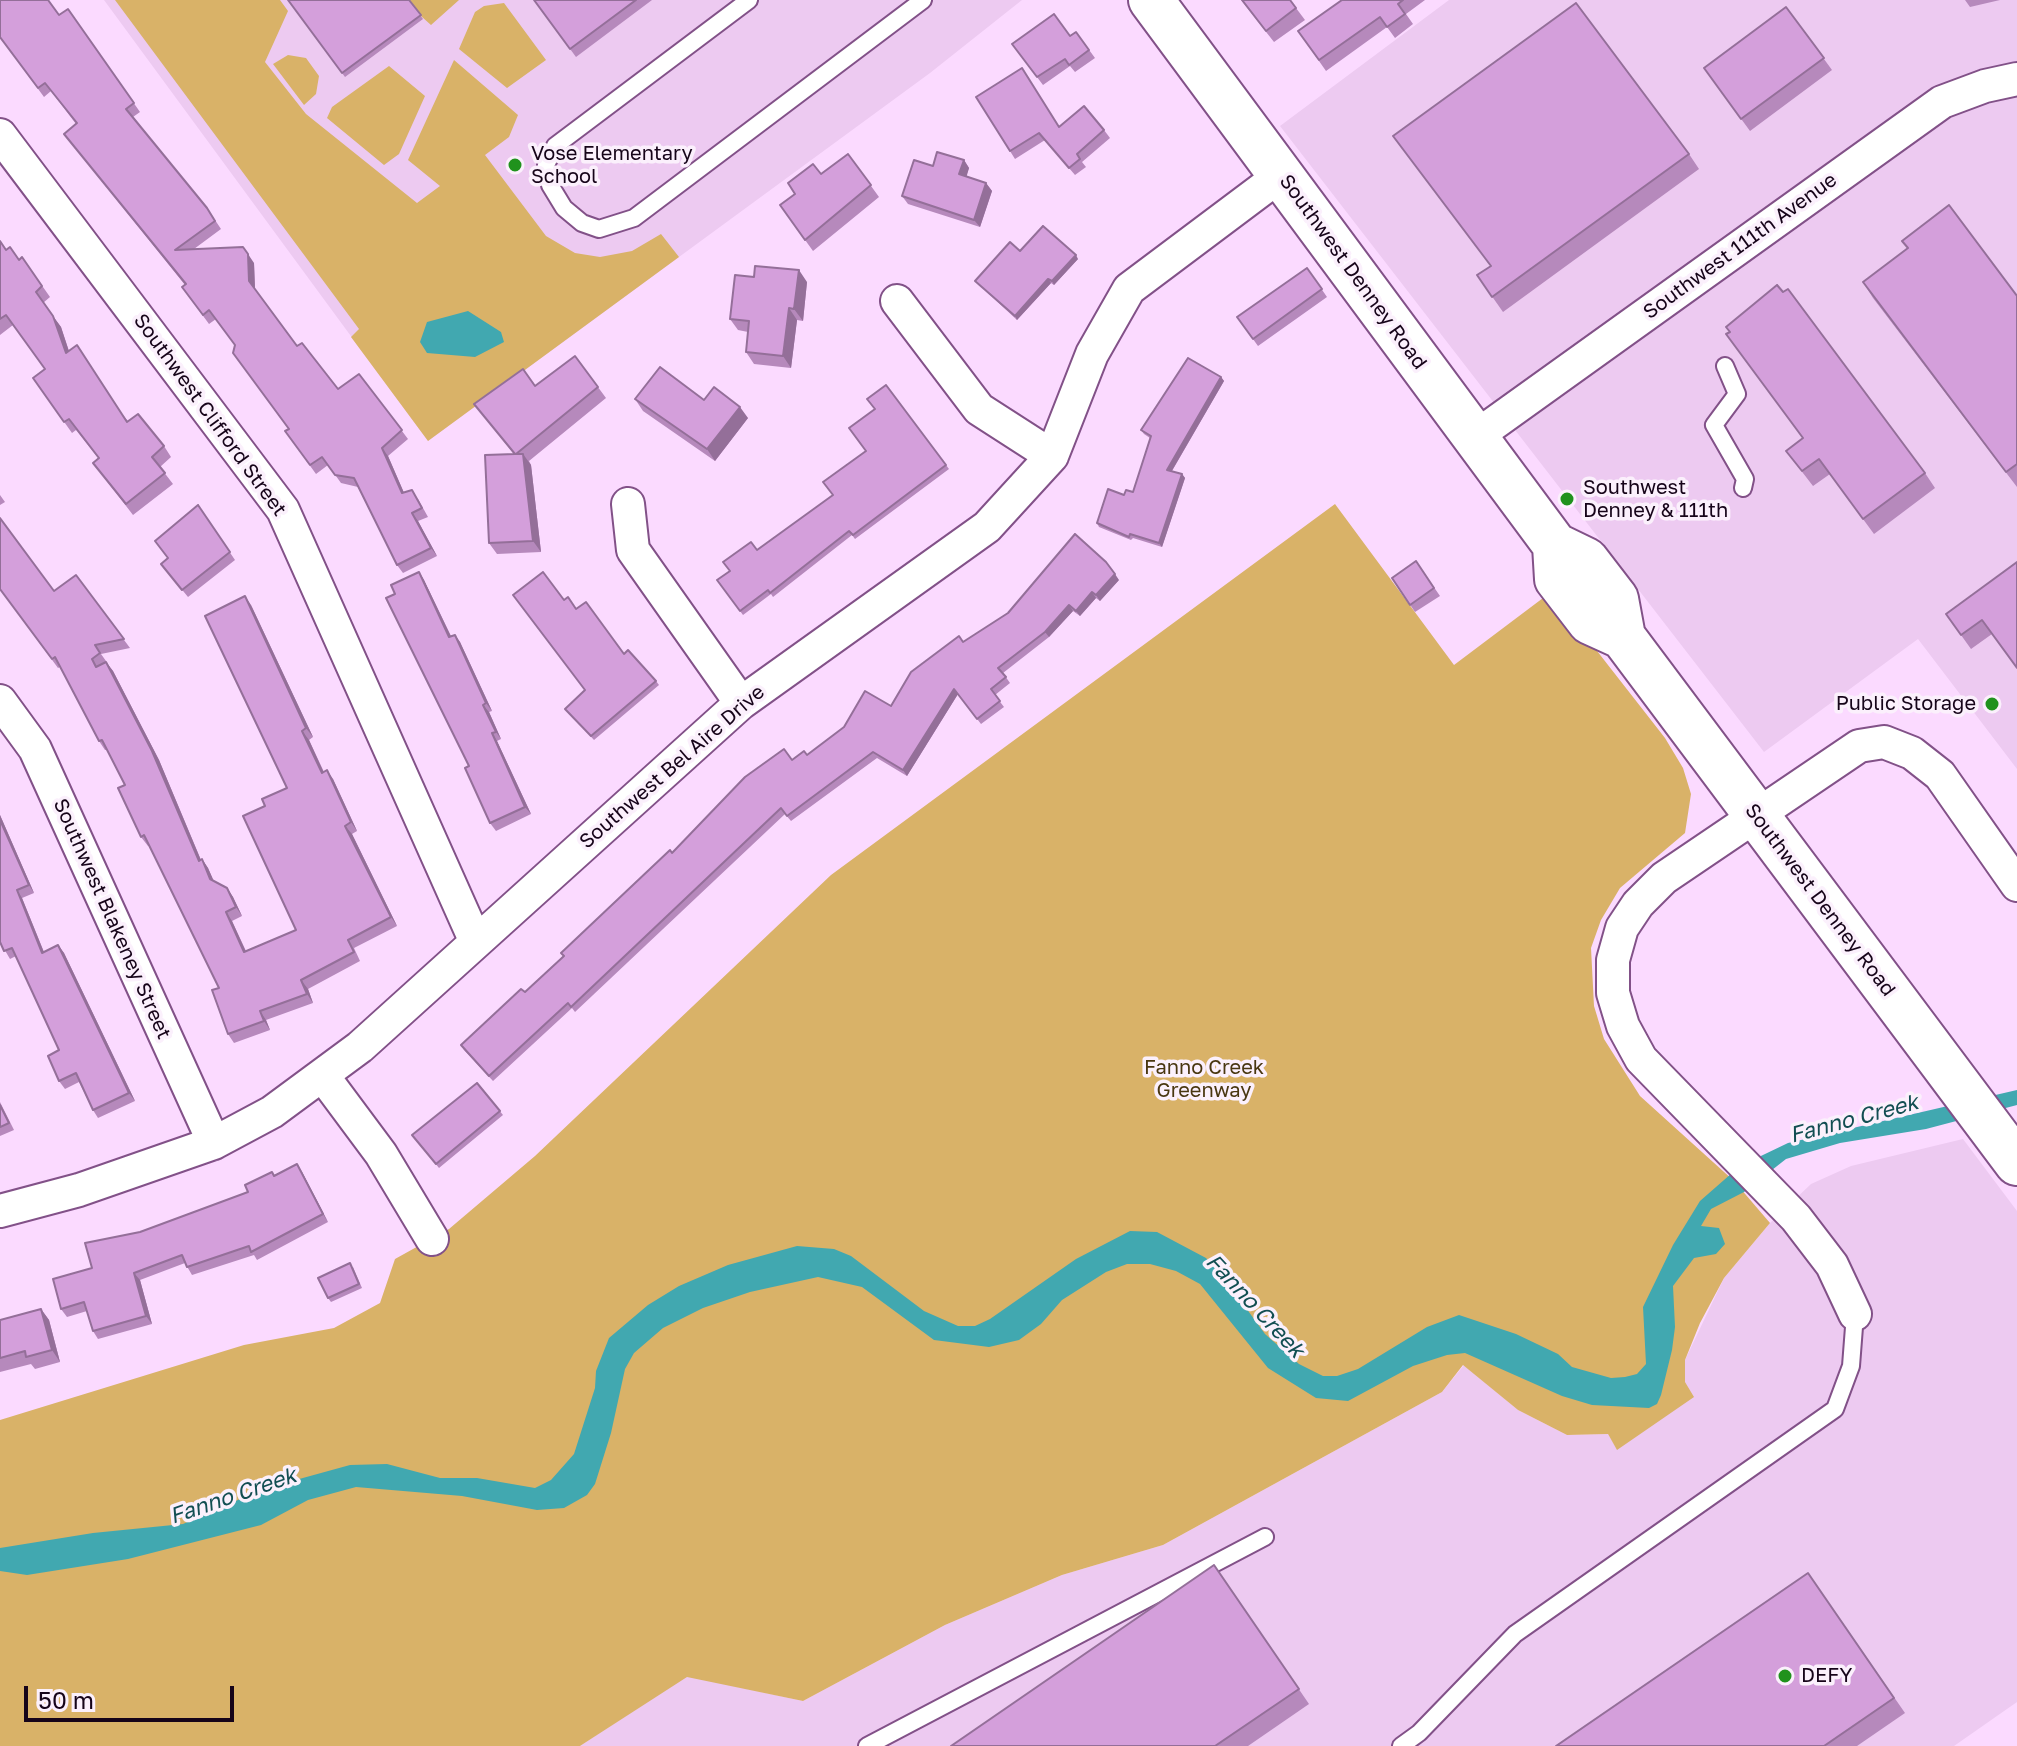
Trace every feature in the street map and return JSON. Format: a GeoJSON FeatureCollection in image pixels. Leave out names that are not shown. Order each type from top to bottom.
{"type":"FeatureCollection","features":[{"type":"Feature","properties":{"kind":"street","name":"Southwest Denney Road"},"geometry":{"type":"LineString","coordinates":[[1151,0],[1555,545],[1557,579],[1590,622],[1623,637],[2017,1163]]}},
{"type":"Feature","properties":{"kind":"street","name":"Southwest 111th Avenue"},"geometry":{"type":"LineString","coordinates":[[1475,437],[1942,102],[1985,86],[2017,79]]}},
{"type":"Feature","properties":{"kind":"street","name":"Southwest Clifford Street"},"geometry":{"type":"LineString","coordinates":[[0,135],[283,510],[475,940]]}},
{"type":"Feature","properties":{"kind":"street","name":"Southwest Bel Aire Drive"},"geometry":{"type":"LineString","coordinates":[[0,1211],[79,1190],[214,1143],[272,1112],[360,1047],[741,703],[987,527],[1052,456],[1092,354],[1129,289],[1281,175]]}},
{"type":"Feature","properties":{"kind":"street"},"geometry":{"type":"LineString","coordinates":[[897,301],[979,409],[1052,456]]}},
{"type":"Feature","properties":{"kind":"street"},"geometry":{"type":"LineString","coordinates":[[628,504],[633,550],[741,703]]}},
{"type":"Feature","properties":{"kind":"street","name":"Southwest Blakeney Street"},"geometry":{"type":"LineString","coordinates":[[0,701],[35,749],[214,1143]]}},
{"type":"Feature","properties":{"kind":"street"},"geometry":{"type":"LineString","coordinates":[[1855,1314],[1832,1265],[1796,1218],[1641,1059],[1623,1026],[1613,993],[1613,960],[1622,928],[1664,878],[1859,746],[1884,742],[1912,753],[1940,775],[2017,885]]}},
{"type":"Feature","properties":{"kind":"street"},"geometry":{"type":"LineString","coordinates":[[323,1076],[381,1154],[432,1239]]}},
{"type":"Feature","properties":{"kind":"lane"},"geometry":{"type":"LineString","coordinates":[[749,0],[555,146],[546,165],[550,185],[564,208],[582,223],[599,229],[634,218],[923,0]]}},
{"type":"Feature","properties":{"kind":"lane"},"geometry":{"type":"LineString","coordinates":[[1725,366],[1737,394],[1714,425],[1745,479],[1743,488]]}},
{"type":"Feature","properties":{"kind":"lane"},"geometry":{"type":"LineString","coordinates":[[1401,1746],[1419,1733],[1515,1634],[1835,1409],[1851,1366],[1855,1314]]}},
{"type":"Feature","properties":{"kind":"lane"},"geometry":{"type":"LineString","coordinates":[[867,1746],[1265,1537]]}},
{"type":"Feature","properties":{"kind":"shaded area","name":"Vose Elementary School"},"geometry":{"type":"Polygon","coordinates":[[[104,0],[1022,0],[930,73],[428,441],[104,0]]]}},
{"type":"Feature","properties":{"kind":"shaded area"},"geometry":{"type":"Polygon","coordinates":[[[1449,0],[2017,0],[2017,769],[1918,639],[1764,752],[1280,126],[1449,0]]]}},
{"type":"Feature","properties":{"kind":"shaded area"},"geometry":{"type":"Polygon","coordinates":[[[468,311],[501,332],[504,342],[475,357],[427,353],[420,342],[427,322],[468,311]]]}},
{"type":"Feature","properties":{"kind":"shaded area"},"geometry":{"type":"Polygon","coordinates":[[[2017,1090],[2017,1105],[1926,1129],[1840,1143],[1786,1159],[1744,1192],[1711,1209],[1701,1226],[1719,1228],[1725,1244],[1716,1254],[1694,1258],[1673,1286],[1675,1327],[1672,1350],[1661,1395],[1657,1404],[1649,1408],[1592,1405],[1562,1396],[1465,1353],[1447,1355],[1413,1366],[1348,1401],[1316,1398],[1268,1368],[1200,1284],[1176,1271],[1150,1264],[1127,1264],[1106,1272],[1062,1300],[1041,1324],[1019,1340],[989,1347],[934,1340],[862,1287],[818,1277],[750,1292],[703,1308],[663,1328],[634,1353],[625,1369],[611,1433],[595,1484],[587,1495],[564,1508],[537,1510],[462,1496],[356,1487],[308,1500],[261,1525],[128,1559],[27,1575],[0,1571],[0,1548],[93,1533],[183,1524],[263,1489],[350,1465],[387,1464],[440,1478],[477,1478],[535,1488],[551,1480],[574,1454],[595,1388],[596,1371],[609,1338],[648,1305],[679,1286],[728,1265],[797,1246],[834,1249],[851,1256],[924,1311],[958,1326],[975,1326],[990,1319],[1076,1259],[1130,1231],[1157,1232],[1206,1258],[1265,1334],[1299,1364],[1323,1376],[1337,1376],[1358,1369],[1427,1327],[1459,1315],[1516,1334],[1558,1354],[1572,1367],[1611,1378],[1625,1377],[1637,1374],[1646,1364],[1643,1307],[1673,1245],[1700,1201],[1740,1166],[1788,1143],[2017,1090]]]}},
{"type":"Feature","properties":{"kind":"shaded area"},"geometry":{"type":"Polygon","coordinates":[[[1963,1139],[2017,1211],[2017,1702],[1954,1746],[580,1746],[687,1676],[803,1701],[945,1625],[1062,1575],[1163,1545],[1442,1392],[1464,1365],[1518,1410],[1567,1435],[1608,1434],[1617,1449],[1685,1382],[1685,1360],[1724,1278],[1770,1223],[1811,1184],[1851,1166],[1963,1139]]]}},
{"type":"Feature","properties":{"kind":"green space"},"geometry":{"type":"Polygon","coordinates":[[[115,0],[280,0],[288,11],[265,62],[306,114],[417,203],[440,186],[408,160],[454,60],[518,115],[509,137],[485,155],[546,236],[575,253],[600,257],[632,251],[661,234],[679,257],[428,441],[351,337],[359,329],[115,0]]]}},
{"type":"Feature","properties":{"kind":"green space"},"geometry":{"type":"Polygon","coordinates":[[[403,0],[459,0],[431,25],[403,0]]]}},
{"type":"Feature","properties":{"kind":"green space"},"geometry":{"type":"Polygon","coordinates":[[[504,3],[546,60],[507,88],[459,49],[475,12],[484,6],[504,3]]]}},
{"type":"Feature","properties":{"kind":"green space"},"geometry":{"type":"Polygon","coordinates":[[[288,55],[306,58],[319,76],[316,94],[304,105],[273,64],[288,55]]]}},
{"type":"Feature","properties":{"kind":"green space"},"geometry":{"type":"Polygon","coordinates":[[[389,66],[425,96],[399,154],[384,165],[327,118],[332,107],[389,66]]]}},
{"type":"Feature","properties":{"kind":"green space","name":"Fanno Creek Greenway"},"geometry":{"type":"Polygon","coordinates":[[[1335,504],[1454,665],[1551,592],[1665,738],[1683,768],[1691,794],[1685,833],[1620,888],[1601,920],[1591,948],[1594,1006],[1604,1039],[1640,1096],[1734,1181],[1770,1223],[1724,1278],[1700,1323],[1685,1360],[1685,1382],[1694,1397],[1617,1450],[1608,1434],[1567,1435],[1518,1410],[1463,1365],[1442,1392],[1163,1545],[1062,1575],[945,1625],[803,1701],[687,1677],[580,1746],[0,1746],[0,1420],[244,1345],[334,1328],[380,1303],[395,1259],[449,1229],[535,1156],[831,875],[1335,504]]]}},
{"type":"Feature","properties":{"kind":"building"},"geometry":{"type":"Polygon","coordinates":[[[0,0],[48,0],[59,15],[68,9],[134,103],[126,109],[215,221],[175,250],[243,247],[248,254],[249,281],[297,346],[302,343],[338,389],[359,374],[402,430],[382,448],[402,493],[412,490],[422,508],[412,513],[431,548],[397,565],[354,478],[335,475],[322,457],[310,465],[285,431],[289,429],[233,353],[235,345],[209,310],[203,315],[182,287],[186,284],[64,134],[77,123],[45,83],[38,88],[0,37],[0,0]]]}},
{"type":"Feature","properties":{"kind":"building"},"geometry":{"type":"Polygon","coordinates":[[[288,0],[409,0],[421,15],[342,73],[288,0]]]}},
{"type":"Feature","properties":{"kind":"building"},"geometry":{"type":"Polygon","coordinates":[[[534,0],[636,0],[570,49],[534,0]]]}},
{"type":"Feature","properties":{"kind":"building"},"geometry":{"type":"Polygon","coordinates":[[[1242,0],[1290,0],[1296,8],[1266,31],[1242,0]]]}},
{"type":"Feature","properties":{"kind":"building"},"geometry":{"type":"Polygon","coordinates":[[[1342,0],[1403,0],[1398,4],[1405,14],[1387,27],[1380,17],[1319,60],[1298,31],[1342,0]]]}},
{"type":"Feature","properties":{"kind":"building"},"geometry":{"type":"Polygon","coordinates":[[[1576,3],[1689,154],[1492,297],[1477,275],[1491,266],[1393,136],[1576,3]]]}},
{"type":"Feature","properties":{"kind":"building"},"geometry":{"type":"Polygon","coordinates":[[[1786,7],[1824,58],[1741,119],[1704,68],[1786,7]]]}},
{"type":"Feature","properties":{"kind":"building"},"geometry":{"type":"Polygon","coordinates":[[[1054,14],[1070,36],[1076,32],[1089,50],[1069,65],[1065,59],[1037,77],[1012,44],[1054,14]]]}},
{"type":"Feature","properties":{"kind":"building"},"geometry":{"type":"Polygon","coordinates":[[[1022,68],[1059,127],[1084,106],[1104,130],[1077,154],[1080,159],[1069,168],[1039,133],[1010,151],[976,97],[1022,68]]]}},
{"type":"Feature","properties":{"kind":"building"},"geometry":{"type":"Polygon","coordinates":[[[937,152],[964,160],[959,174],[986,183],[974,220],[902,196],[914,160],[933,166],[937,152]]]}},
{"type":"Feature","properties":{"kind":"building"},"geometry":{"type":"Polygon","coordinates":[[[848,154],[871,185],[805,240],[780,205],[795,194],[788,183],[813,164],[821,174],[848,154]]]}},
{"type":"Feature","properties":{"kind":"building"},"geometry":{"type":"Polygon","coordinates":[[[1949,205],[2017,296],[2017,464],[2006,472],[1863,282],[1908,248],[1902,241],[1949,205]]]}},
{"type":"Feature","properties":{"kind":"building"},"geometry":{"type":"Polygon","coordinates":[[[1043,226],[1076,255],[1052,281],[1048,279],[1015,316],[975,281],[1010,242],[1020,251],[1043,226]]]}},
{"type":"Feature","properties":{"kind":"building"},"geometry":{"type":"Polygon","coordinates":[[[0,241],[6,250],[10,247],[19,260],[22,257],[42,286],[36,292],[53,316],[66,353],[77,345],[127,422],[138,414],[164,446],[152,457],[165,473],[126,504],[93,463],[99,458],[69,419],[64,422],[33,378],[45,369],[6,315],[0,319],[0,241]]]}},
{"type":"Feature","properties":{"kind":"building"},"geometry":{"type":"Polygon","coordinates":[[[755,266],[799,270],[794,309],[789,308],[783,356],[746,352],[749,321],[730,319],[735,275],[754,277],[755,266]]]}},
{"type":"Feature","properties":{"kind":"building"},"geometry":{"type":"Polygon","coordinates":[[[1307,268],[1322,289],[1253,339],[1237,317],[1307,268]]]}},
{"type":"Feature","properties":{"kind":"building"},"geometry":{"type":"Polygon","coordinates":[[[1777,285],[1783,292],[1788,289],[1925,473],[1863,519],[1819,459],[1802,471],[1786,451],[1803,438],[1726,334],[1730,332],[1726,327],[1777,285]]]}},
{"type":"Feature","properties":{"kind":"building"},"geometry":{"type":"Polygon","coordinates":[[[575,356],[598,387],[516,454],[523,454],[533,541],[489,543],[485,455],[515,454],[474,404],[523,369],[535,386],[575,356]]]}},
{"type":"Feature","properties":{"kind":"building"},"geometry":{"type":"Polygon","coordinates":[[[1188,358],[1221,377],[1167,470],[1182,474],[1159,543],[1130,534],[1129,537],[1097,523],[1108,489],[1124,495],[1126,490],[1133,492],[1151,436],[1141,430],[1188,358]]]}},
{"type":"Feature","properties":{"kind":"building"},"geometry":{"type":"Polygon","coordinates":[[[660,367],[704,400],[714,387],[740,407],[707,449],[635,399],[660,367]]]}},
{"type":"Feature","properties":{"kind":"building"},"geometry":{"type":"Polygon","coordinates":[[[886,385],[946,465],[853,535],[849,531],[770,593],[768,590],[740,611],[717,580],[730,571],[723,562],[751,542],[757,550],[833,495],[823,482],[866,451],[849,428],[875,409],[867,399],[886,385]]]}},
{"type":"Feature","properties":{"kind":"building"},"geometry":{"type":"Polygon","coordinates":[[[198,505],[230,552],[182,590],[161,564],[168,558],[155,541],[198,505]]]}},
{"type":"Feature","properties":{"kind":"building"},"geometry":{"type":"Polygon","coordinates":[[[0,518],[54,591],[76,575],[124,639],[95,645],[100,653],[92,659],[96,667],[106,662],[152,751],[199,861],[202,859],[210,879],[227,888],[236,907],[226,912],[244,952],[296,930],[243,816],[265,806],[262,799],[287,788],[205,616],[245,596],[306,728],[302,731],[322,773],[327,770],[351,822],[345,826],[391,917],[348,940],[354,952],[301,980],[307,994],[260,1011],[264,1021],[228,1034],[212,990],[219,988],[144,835],[141,837],[118,788],[125,785],[102,740],[99,741],[55,657],[52,659],[0,589],[0,518]]]}},
{"type":"Feature","properties":{"kind":"building"},"geometry":{"type":"Polygon","coordinates":[[[1075,534],[1115,574],[1096,595],[1092,592],[1076,611],[1069,605],[1045,632],[998,668],[1006,677],[991,689],[1000,701],[977,719],[954,689],[903,770],[873,752],[787,816],[781,808],[571,1007],[568,1003],[489,1076],[461,1045],[521,989],[525,992],[564,956],[561,953],[670,850],[672,853],[745,777],[784,749],[792,760],[804,751],[807,755],[844,727],[865,691],[891,706],[911,672],[959,636],[963,642],[1008,613],[1075,534]]]}},
{"type":"Feature","properties":{"kind":"building"},"geometry":{"type":"Polygon","coordinates":[[[1416,561],[1434,588],[1410,605],[1392,578],[1416,561]]]}},
{"type":"Feature","properties":{"kind":"building"},"geometry":{"type":"Polygon","coordinates":[[[2017,562],[2017,668],[1982,620],[1961,635],[1946,614],[2017,562]]]}},
{"type":"Feature","properties":{"kind":"building"},"geometry":{"type":"Polygon","coordinates":[[[419,572],[449,637],[455,635],[486,703],[483,705],[496,732],[492,733],[525,807],[490,823],[465,768],[469,766],[386,598],[395,594],[391,585],[419,572]]]}},
{"type":"Feature","properties":{"kind":"building"},"geometry":{"type":"Polygon","coordinates":[[[543,572],[564,600],[568,597],[576,609],[586,602],[624,654],[628,650],[656,681],[591,736],[565,709],[585,690],[513,595],[543,572]]]}},
{"type":"Feature","properties":{"kind":"building"},"geometry":{"type":"Polygon","coordinates":[[[0,820],[29,885],[17,890],[42,953],[58,945],[129,1093],[93,1110],[76,1073],[59,1081],[48,1056],[59,1050],[12,948],[4,951],[0,942],[0,820]]]}},
{"type":"Feature","properties":{"kind":"building"},"geometry":{"type":"Polygon","coordinates":[[[477,1083],[500,1111],[436,1164],[412,1135],[477,1083]]]}},
{"type":"Feature","properties":{"kind":"building"},"geometry":{"type":"Polygon","coordinates":[[[0,1105],[9,1123],[0,1127],[0,1105]]]}},
{"type":"Feature","properties":{"kind":"building"},"geometry":{"type":"Polygon","coordinates":[[[297,1164],[323,1214],[251,1252],[249,1246],[187,1267],[182,1255],[134,1273],[146,1316],[93,1331],[84,1302],[61,1309],[53,1279],[92,1268],[85,1243],[140,1232],[248,1192],[245,1185],[272,1172],[274,1176],[297,1164]]]}},
{"type":"Feature","properties":{"kind":"building"},"geometry":{"type":"Polygon","coordinates":[[[350,1263],[359,1284],[328,1298],[318,1278],[350,1263]]]}},
{"type":"Feature","properties":{"kind":"building"},"geometry":{"type":"Polygon","coordinates":[[[41,1309],[52,1350],[26,1357],[25,1351],[0,1358],[0,1320],[41,1309]]]}},
{"type":"Feature","properties":{"kind":"building"},"geometry":{"type":"Polygon","coordinates":[[[1214,1565],[1299,1689],[1215,1746],[951,1746],[1214,1565]]]}},
{"type":"Feature","properties":{"kind":"building","name":"DEFY"},"geometry":{"type":"Polygon","coordinates":[[[1808,1573],[1894,1698],[1824,1746],[1556,1746],[1808,1573]]]}},
{"type":"Feature","properties":{"kind":"place","name":"Vose Elementary School"},"geometry":{"type":"Point","coordinates":[515,165]}},
{"type":"Feature","properties":{"kind":"place","name":"Southwest Denney & 111th"},"geometry":{"type":"Point","coordinates":[1567,499]}},
{"type":"Feature","properties":{"kind":"place","name":"Public Storage"},"geometry":{"type":"Point","coordinates":[1992,704]}},
{"type":"Feature","properties":{"kind":"place","name":"DEFY"},"geometry":{"type":"Point","coordinates":[1785,1676]}},
{"type":"Feature","properties":{"kind":"water label","name":"Fanno Creek"},"geometry":{"type":"Point","coordinates":[1854,1119]}},
{"type":"Feature","properties":{"kind":"water label","name":"Fanno Creek"},"geometry":{"type":"Point","coordinates":[1255,1306]}},
{"type":"Feature","properties":{"kind":"water label","name":"Fanno Creek"},"geometry":{"type":"Point","coordinates":[233,1496]}}]}
